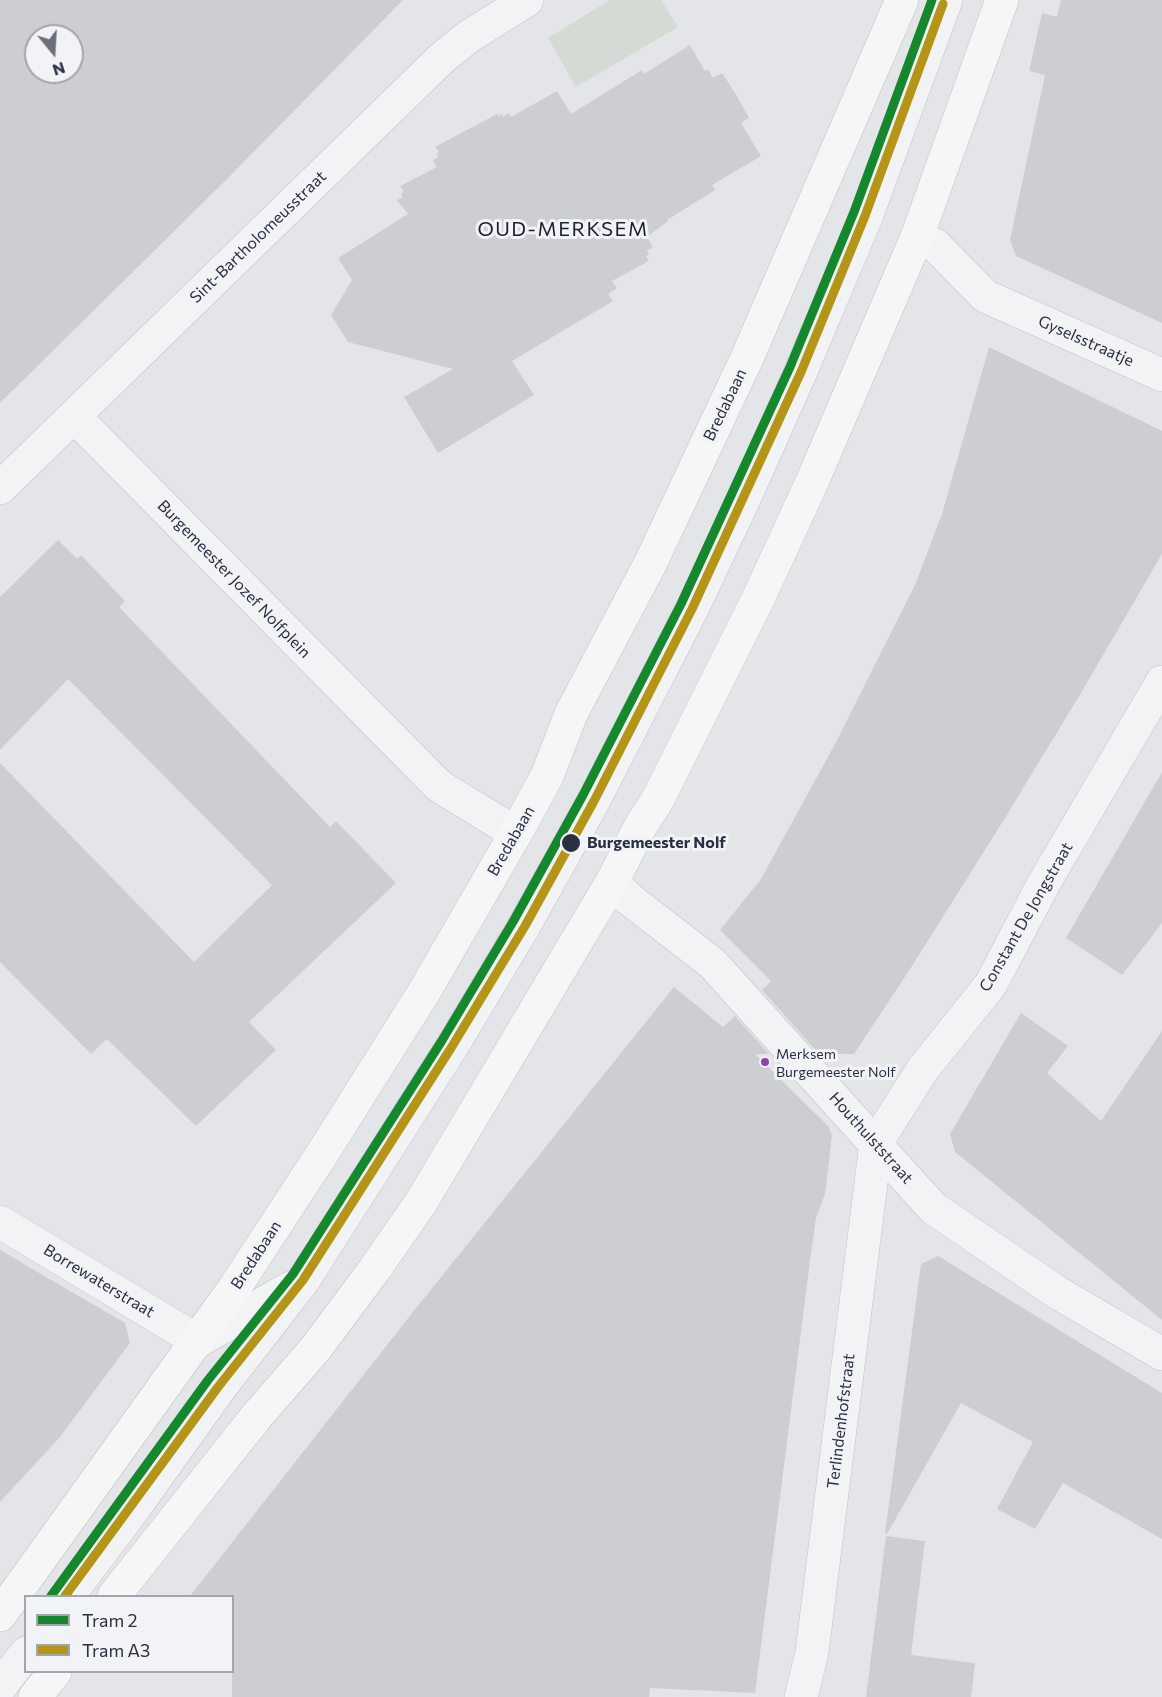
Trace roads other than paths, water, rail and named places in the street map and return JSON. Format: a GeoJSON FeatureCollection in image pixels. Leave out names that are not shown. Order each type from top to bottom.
{"type":"FeatureCollection","features":[{"type":"Feature","properties":{"kind":"main road","name":"Bredabaan"},"geometry":{"type":"LineString","coordinates":[[0,1615],[233,1290],[424,992],[516,833],[547,776],[571,714],[651,562],[747,358],[902,0]]}},
{"type":"Feature","properties":{"kind":"main road"},"geometry":{"type":"LineString","coordinates":[[115,1595],[256,1417],[316,1348],[374,1270],[420,1204],[612,882],[640,827],[658,799],[758,599],[812,482],[917,237],[1002,0]]}},
{"type":"Feature","properties":{"kind":"main road"},"geometry":{"type":"LineString","coordinates":[[35,1697],[53,1673]]}},
{"type":"Feature","properties":{"kind":"street","name":"Sint-Bartholomeusstraat"},"geometry":{"type":"LineString","coordinates":[[0,488],[442,58],[468,37],[527,0]]}},
{"type":"Feature","properties":{"kind":"street"},"geometry":{"type":"LineString","coordinates":[[69,1595],[220,1388],[303,1281],[451,1048],[524,927],[593,802],[660,672],[744,499],[801,371],[866,217],[946,0]]}},
{"type":"Feature","properties":{"kind":"street","name":"Gyselsstraatje"},"geometry":{"type":"LineString","coordinates":[[935,245],[985,296],[1162,375]]}},
{"type":"Feature","properties":{"kind":"street","name":"Burgemeester Jozef Nolfplein"},"geometry":{"type":"LineString","coordinates":[[74,416],[439,786],[516,833]]}},
{"type":"Feature","properties":{"kind":"street","name":"Constant De Jongstraat"},"geometry":{"type":"LineString","coordinates":[[876,1143],[923,1070],[991,984],[1044,883],[1162,682]]}},
{"type":"Feature","properties":{"kind":"street","name":"Houthulststraat"},"geometry":{"type":"LineString","coordinates":[[612,882],[629,899],[712,963],[933,1208],[1058,1293],[1162,1354]]}},
{"type":"Feature","properties":{"kind":"street","name":"Terlindenhofstraat"},"geometry":{"type":"LineString","coordinates":[[801,1697],[813,1652],[876,1143]]}},
{"type":"Feature","properties":{"kind":"street","name":"Borrewaterstraat"},"geometry":{"type":"LineString","coordinates":[[0,1222],[198,1341]]}},
{"type":"Feature","properties":{"kind":"street"},"geometry":{"type":"LineString","coordinates":[[198,1341],[303,1281]]}},
{"type":"Feature","properties":{"kind":"street"},"geometry":{"type":"LineString","coordinates":[[0,1687],[24,1656]]}},
{"type":"Feature","properties":{"kind":"tram line","name":"2"},"geometry":{"type":"LineString","coordinates":[[52,1595],[208,1380],[293,1274],[441,1042],[514,920],[583,795],[681,604],[790,367],[854,212],[932,0]]}},
{"type":"Feature","properties":{"kind":"tram line","name":"A3"},"geometry":{"type":"LineString","coordinates":[[66,1595],[218,1387],[303,1280],[451,1048],[525,926],[594,801],[692,609],[801,372],[865,216],[943,4]]}},
{"type":"Feature","properties":{"kind":"place","name":"Burgemeester Nolf"},"geometry":{"type":"Point","coordinates":[571,843]}},
{"type":"Feature","properties":{"kind":"place","name":"Merksem Burgemeester Nolf"},"geometry":{"type":"Point","coordinates":[765,1062]}},
{"type":"Feature","properties":{"kind":"district","name":"OUD-MERKSEM"},"geometry":{"type":"Point","coordinates":[563,229]}}]}
